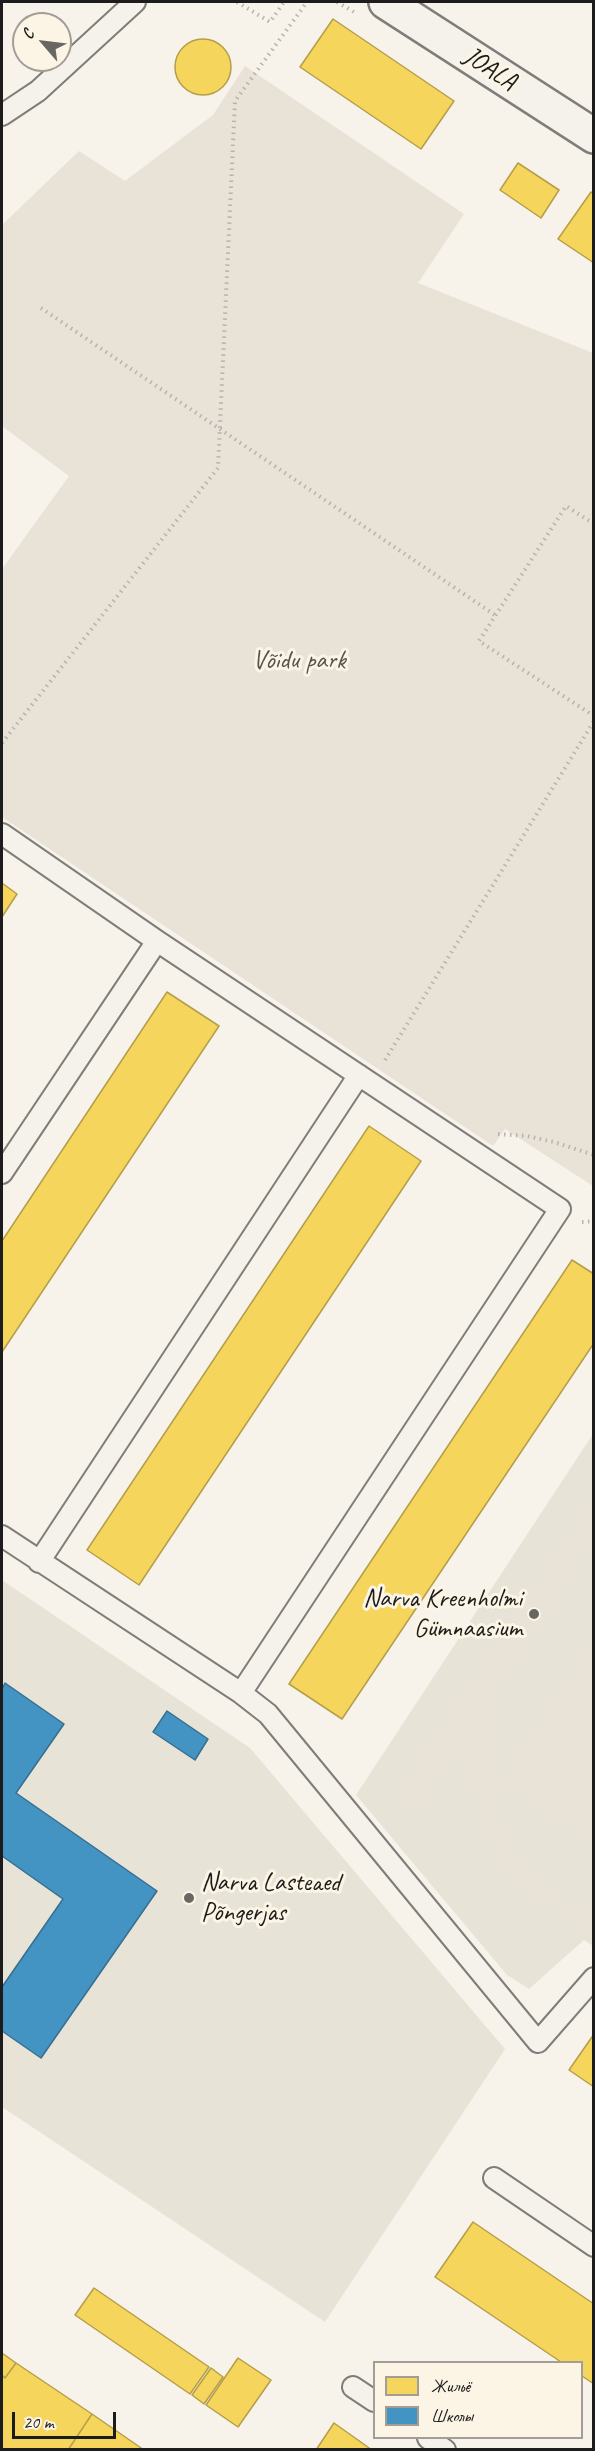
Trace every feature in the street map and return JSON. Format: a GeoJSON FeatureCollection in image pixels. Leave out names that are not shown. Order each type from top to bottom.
{"type":"FeatureCollection","features":[{"type":"Feature","properties":{"kind":"street","name":"JOALA"},"geometry":{"type":"LineString","coordinates":[[386,2],[594,136]]}},
{"type":"Feature","properties":{"kind":"lane"},"geometry":{"type":"LineString","coordinates":[[2,115],[38,91],[135,2]]}},
{"type":"Feature","properties":{"kind":"lane"},"geometry":{"type":"LineString","coordinates":[[2,834],[157,941],[560,1209],[241,1693]]}},
{"type":"Feature","properties":{"kind":"lane"},"geometry":{"type":"LineString","coordinates":[[2,1173],[157,941]]}},
{"type":"Feature","properties":{"kind":"lane"},"geometry":{"type":"LineString","coordinates":[[39,1562],[365,1079]]}},
{"type":"Feature","properties":{"kind":"lane"},"geometry":{"type":"LineString","coordinates":[[2,1536],[241,1693],[268,1714],[538,2042],[594,1978]]}},
{"type":"Feature","properties":{"kind":"lane"},"geometry":{"type":"LineString","coordinates":[[494,2178],[594,2246]]}},
{"type":"Feature","properties":{"kind":"lane"},"geometry":{"type":"LineString","coordinates":[[353,2387],[373,2400]]}},
{"type":"Feature","properties":{"kind":"lane"},"geometry":{"type":"LineString","coordinates":[[429,2439],[445,2450]]}},
{"type":"Feature","properties":{"kind":"path"},"geometry":{"type":"LineString","coordinates":[[237,2],[270,22],[284,2]]}},
{"type":"Feature","properties":{"kind":"path"},"geometry":{"type":"LineString","coordinates":[[2,743],[218,468],[235,101],[307,2]]}},
{"type":"Feature","properties":{"kind":"path"},"geometry":{"type":"LineString","coordinates":[[41,308],[495,615]]}},
{"type":"Feature","properties":{"kind":"path"},"geometry":{"type":"LineString","coordinates":[[365,1079],[594,718],[479,641],[566,506],[594,524]]}},
{"type":"Feature","properties":{"kind":"path"},"geometry":{"type":"LineString","coordinates":[[459,1140],[489,1133],[527,1136],[594,1155]]}},
{"type":"Feature","properties":{"kind":"shaded area","name":"Narva Kreenholmi Gümnaasium"},"geometry":{"type":"Polygon","coordinates":[[[593,1434],[593,1946],[584,1940],[529,1989],[507,1975],[356,1795],[593,1434]]]}},
{"type":"Feature","properties":{"kind":"shaded area","name":"Narva Lasteaed Põngerjas"},"geometry":{"type":"Polygon","coordinates":[[[2,1580],[250,1748],[505,2049],[325,2322],[2,2107],[2,1580]]]}},
{"type":"Feature","properties":{"kind":"green space","name":"Võidu park"},"geometry":{"type":"Polygon","coordinates":[[[245,66],[464,214],[418,283],[593,353],[593,1186],[505,1129],[493,1146],[2,817],[2,569],[69,476],[2,426],[2,225],[79,151],[125,181],[213,115],[245,66]]]}},
{"type":"Feature","properties":{"kind":"green space"},"geometry":{"type":"Polygon","coordinates":[[[593,1494],[593,1544],[513,1667],[500,1693],[492,1721],[489,1749],[491,1779],[497,1804],[507,1829],[522,1855],[541,1876],[565,1896],[593,1910],[593,1932],[557,1915],[535,1899],[499,1859],[486,1835],[471,1787],[468,1763],[469,1733],[417,1811],[395,1796],[593,1494]]]}},
{"type":"Feature","properties":{"kind":"green space"},"geometry":{"type":"Polygon","coordinates":[[[593,1639],[594,1846],[498,1784],[593,1639]]]}},
{"type":"Feature","properties":{"kind":"building: Жильё"},"geometry":{"type":"Polygon","coordinates":[[[333,19],[454,101],[421,149],[300,67],[333,19]]]}},
{"type":"Feature","properties":{"kind":"building: Жильё"},"geometry":{"type":"Polygon","coordinates":[[[203,39],[214,41],[223,47],[229,56],[231,67],[229,78],[223,87],[214,93],[203,95],[192,93],[183,87],[177,78],[175,67],[177,56],[183,47],[192,41],[203,39]]]}},
{"type":"Feature","properties":{"kind":"building: Жильё"},"geometry":{"type":"Polygon","coordinates":[[[518,163],[559,190],[541,218],[500,190],[518,163]]]}},
{"type":"Feature","properties":{"kind":"building: Жильё"},"geometry":{"type":"Polygon","coordinates":[[[591,192],[594,194],[594,263],[558,239],[591,192]]]}},
{"type":"Feature","properties":{"kind":"building: Жильё"},"geometry":{"type":"Polygon","coordinates":[[[2,883],[17,894],[2,917],[2,883]]]}},
{"type":"Feature","properties":{"kind":"building: Жильё"},"geometry":{"type":"Polygon","coordinates":[[[167,992],[219,1026],[2,1352],[2,1241],[167,992]]]}},
{"type":"Feature","properties":{"kind":"building: Жильё"},"geometry":{"type":"Polygon","coordinates":[[[369,1126],[421,1161],[139,1585],[87,1550],[369,1126]]]}},
{"type":"Feature","properties":{"kind":"building: Жильё"},"geometry":{"type":"Polygon","coordinates":[[[572,1260],[594,1274],[594,1343],[342,1719],[289,1684],[572,1260]]]}},
{"type":"Feature","properties":{"kind":"building: Жильё"},"geometry":{"type":"Polygon","coordinates":[[[594,2034],[594,2087],[569,2070],[594,2034]]]}},
{"type":"Feature","properties":{"kind":"building: Жильё"},"geometry":{"type":"Polygon","coordinates":[[[473,2222],[594,2304],[594,2384],[583,2377],[583,2361],[560,2361],[435,2277],[473,2222]]]}},
{"type":"Feature","properties":{"kind":"building: Жильё"},"geometry":{"type":"Polygon","coordinates":[[[94,2288],[209,2367],[190,2394],[75,2315],[94,2288]]]}},
{"type":"Feature","properties":{"kind":"building: Жильё"},"geometry":{"type":"Polygon","coordinates":[[[2,2353],[16,2363],[5,2378],[2,2375],[2,2353]]]}},
{"type":"Feature","properties":{"kind":"building: Жильё"},"geometry":{"type":"Polygon","coordinates":[[[238,2358],[271,2380],[238,2427],[206,2405],[238,2358]]]}},
{"type":"Feature","properties":{"kind":"building: Жильё"},"geometry":{"type":"Polygon","coordinates":[[[16,2363],[92,2414],[68,2450],[2,2450],[2,2375],[5,2378],[16,2363]]]}},
{"type":"Feature","properties":{"kind":"building: Жильё"},"geometry":{"type":"Polygon","coordinates":[[[211,2368],[223,2377],[204,2404],[192,2395],[211,2368]]]}},
{"type":"Feature","properties":{"kind":"building: Жильё"},"geometry":{"type":"Polygon","coordinates":[[[92,2414],[144,2450],[68,2450],[92,2414]]]}},
{"type":"Feature","properties":{"kind":"building: Жильё"},"geometry":{"type":"Polygon","coordinates":[[[334,2423],[372,2450],[316,2450],[334,2423]]]}},
{"type":"Feature","properties":{"kind":"building: Школы"},"geometry":{"type":"Polygon","coordinates":[[[5,1683],[64,1724],[16,1793],[157,1891],[41,2058],[2,2031],[2,1987],[63,1899],[2,1856],[2,1689],[5,1683]]]}},
{"type":"Feature","properties":{"kind":"building: Школы"},"geometry":{"type":"Polygon","coordinates":[[[167,1711],[208,1739],[195,1760],[153,1732],[167,1711]]]}},
{"type":"Feature","properties":{"kind":"place","name":"Narva Kreenholmi Gümnaasium"},"geometry":{"type":"Point","coordinates":[534,1614]}},
{"type":"Feature","properties":{"kind":"place","name":"Narva Lasteaed Põngerjas"},"geometry":{"type":"Point","coordinates":[189,1898]}}]}
